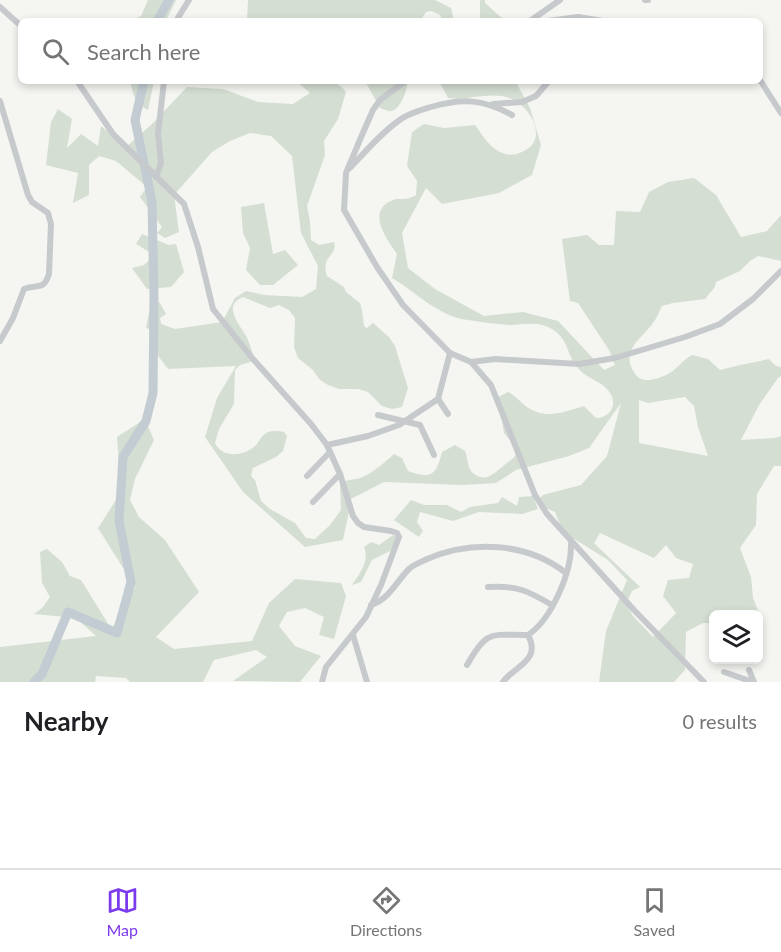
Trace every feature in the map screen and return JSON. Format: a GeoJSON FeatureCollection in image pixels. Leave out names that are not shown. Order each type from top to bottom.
{"type":"FeatureCollection","features":[{"type":"Feature","properties":{"kind":"street"},"geometry":{"type":"LineString","coordinates":[[178,18],[189,0]]}},
{"type":"Feature","properties":{"kind":"street"},"geometry":{"type":"LineString","coordinates":[[534,18],[560,0]]}},
{"type":"Feature","properties":{"kind":"street"},"geometry":{"type":"LineString","coordinates":[[0,7],[18,23]]}},
{"type":"Feature","properties":{"kind":"street"},"geometry":{"type":"LineString","coordinates":[[79,84],[113,134],[184,204],[198,247],[208,296],[219,319],[327,445],[340,474],[353,516],[364,527],[392,531],[399,537],[396,550],[371,605],[353,635],[326,668],[322,682]]}},
{"type":"Feature","properties":{"kind":"street"},"geometry":{"type":"LineString","coordinates":[[156,177],[161,163],[158,134],[164,84]]}},
{"type":"Feature","properties":{"kind":"street"},"geometry":{"type":"LineString","coordinates":[[401,84],[380,100],[373,110],[346,173],[344,210],[377,267],[404,305],[450,353],[471,362],[491,385],[540,504],[572,543],[704,682]]}},
{"type":"Feature","properties":{"kind":"street"},"geometry":{"type":"LineString","coordinates":[[489,105],[522,102],[536,96],[546,84]]}},
{"type":"Feature","properties":{"kind":"street"},"geometry":{"type":"LineString","coordinates":[[763,84],[781,113]]}},
{"type":"Feature","properties":{"kind":"street"},"geometry":{"type":"LineString","coordinates":[[0,100],[28,195],[32,202],[48,213],[51,224],[49,274],[46,282],[43,286],[24,289],[13,318],[0,341]]}},
{"type":"Feature","properties":{"kind":"street"},"geometry":{"type":"LineString","coordinates":[[346,173],[380,137],[405,117],[447,103],[467,100],[489,105],[513,115]]}},
{"type":"Feature","properties":{"kind":"street"},"geometry":{"type":"LineString","coordinates":[[471,362],[495,359],[579,364],[615,358],[686,337],[720,324],[753,299],[781,271]]}},
{"type":"Feature","properties":{"kind":"street"},"geometry":{"type":"LineString","coordinates":[[327,445],[368,436],[406,421],[438,399],[450,353]]}},
{"type":"Feature","properties":{"kind":"street"},"geometry":{"type":"LineString","coordinates":[[438,399],[448,414]]}},
{"type":"Feature","properties":{"kind":"street"},"geometry":{"type":"LineString","coordinates":[[378,415],[420,425],[434,455]]}},
{"type":"Feature","properties":{"kind":"street"},"geometry":{"type":"LineString","coordinates":[[307,476],[330,453]]}},
{"type":"Feature","properties":{"kind":"street"},"geometry":{"type":"LineString","coordinates":[[313,502],[340,474]]}},
{"type":"Feature","properties":{"kind":"street"},"geometry":{"type":"LineString","coordinates":[[466,665],[478,646],[492,636],[500,633],[528,634],[542,623],[566,573],[572,555],[572,543]]}},
{"type":"Feature","properties":{"kind":"street"},"geometry":{"type":"LineString","coordinates":[[371,605],[381,602],[411,566],[437,554],[468,547],[510,548],[526,552],[551,562],[566,573]]}},
{"type":"Feature","properties":{"kind":"street"},"geometry":{"type":"LineString","coordinates":[[488,587],[512,586],[524,589],[552,605]]}},
{"type":"Feature","properties":{"kind":"street"},"geometry":{"type":"LineString","coordinates":[[503,682],[507,676],[526,664],[532,646],[528,634]]}},
{"type":"Feature","properties":{"kind":"street"},"geometry":{"type":"LineString","coordinates":[[353,635],[367,682]]}},
{"type":"Feature","properties":{"kind":"street"},"geometry":{"type":"LineString","coordinates":[[749,670],[753,682]]}},
{"type":"Feature","properties":{"kind":"street"},"geometry":{"type":"LineString","coordinates":[[724,672],[753,682]]}},
{"type":"Feature","properties":{"kind":"shaded area"},"geometry":{"type":"Polygon","coordinates":[[[148,0],[176,0],[167,18],[137,18],[141,16],[148,0]]]}},
{"type":"Feature","properties":{"kind":"shaded area"},"geometry":{"type":"Polygon","coordinates":[[[248,0],[435,0],[451,8],[453,18],[442,18],[431,11],[426,12],[422,18],[247,18],[248,0]]]}},
{"type":"Feature","properties":{"kind":"shaded area"},"geometry":{"type":"Polygon","coordinates":[[[480,0],[485,0],[485,3],[502,18],[480,18],[480,0]]]}},
{"type":"Feature","properties":{"kind":"shaded area"},"geometry":{"type":"Polygon","coordinates":[[[131,84],[153,84],[148,110],[137,102],[131,84]]]}},
{"type":"Feature","properties":{"kind":"shaded area"},"geometry":{"type":"Polygon","coordinates":[[[300,84],[336,84],[346,92],[338,119],[324,141],[325,155],[307,206],[311,240],[319,245],[334,242],[334,251],[326,264],[327,276],[344,287],[346,292],[360,303],[364,326],[367,328],[373,323],[389,337],[395,346],[408,388],[402,407],[392,409],[382,406],[368,392],[358,389],[339,389],[328,385],[298,358],[294,347],[295,318],[289,310],[279,305],[270,308],[243,297],[234,305],[234,315],[249,341],[254,361],[240,365],[235,370],[234,404],[219,429],[215,443],[223,452],[234,454],[252,449],[267,433],[284,432],[287,436],[283,451],[253,468],[251,476],[255,480],[261,501],[270,509],[295,523],[306,538],[315,539],[330,525],[341,510],[340,484],[369,473],[394,454],[402,458],[408,471],[427,475],[435,471],[442,452],[455,445],[465,451],[470,469],[477,476],[485,477],[495,472],[513,458],[518,450],[504,433],[498,397],[508,392],[534,411],[548,414],[584,406],[596,418],[605,416],[613,406],[607,389],[581,372],[561,337],[550,328],[535,324],[509,325],[457,318],[438,309],[392,278],[397,254],[384,233],[379,218],[380,211],[393,200],[416,195],[417,181],[407,166],[412,132],[424,124],[444,128],[475,125],[491,146],[509,155],[522,152],[535,140],[535,125],[519,103],[496,95],[448,98],[441,84],[517,84],[530,108],[541,145],[532,175],[499,193],[442,204],[426,188],[402,233],[408,268],[435,289],[484,316],[523,312],[558,321],[604,370],[615,365],[609,350],[578,303],[570,301],[562,239],[587,235],[599,245],[614,245],[616,211],[640,212],[649,192],[668,182],[694,178],[716,195],[741,237],[767,231],[781,215],[781,261],[758,256],[740,271],[716,282],[715,287],[705,299],[662,306],[631,352],[631,367],[639,378],[646,380],[670,373],[692,355],[708,359],[720,370],[769,359],[776,366],[781,367],[781,376],[759,405],[741,440],[781,436],[781,466],[774,466],[757,494],[756,525],[740,548],[751,577],[753,598],[758,610],[709,610],[709,623],[703,623],[686,632],[685,670],[674,682],[599,682],[606,631],[627,580],[608,560],[563,532],[555,512],[546,508],[539,499],[543,495],[581,485],[607,456],[621,403],[589,448],[569,456],[516,470],[496,483],[462,485],[384,482],[349,500],[343,540],[305,547],[243,492],[205,437],[217,398],[236,366],[168,369],[156,353],[158,337],[146,327],[152,300],[160,303],[166,314],[160,318],[161,324],[175,329],[222,322],[235,298],[246,291],[264,295],[302,297],[316,289],[318,266],[301,233],[292,156],[271,136],[250,133],[212,152],[174,195],[179,232],[165,238],[157,233],[162,227],[140,197],[147,187],[116,161],[99,156],[89,165],[89,195],[73,203],[78,173],[46,165],[51,122],[58,109],[72,119],[67,148],[81,134],[98,146],[101,126],[126,147],[152,124],[187,87],[223,89],[258,102],[293,104],[310,93],[300,84]],[[685,397],[648,403],[639,400],[639,443],[708,456],[698,427],[694,406],[685,397]],[[600,533],[594,543],[640,587],[632,591],[626,604],[633,616],[653,637],[676,613],[663,596],[668,580],[689,578],[693,564],[676,558],[666,545],[654,558],[600,533]]]}},
{"type":"Feature","properties":{"kind":"shaded area"},"geometry":{"type":"Polygon","coordinates":[[[367,84],[407,84],[400,104],[394,110],[380,108],[367,84]]]}},
{"type":"Feature","properties":{"kind":"shaded area"},"geometry":{"type":"Polygon","coordinates":[[[264,203],[273,254],[285,250],[298,265],[273,285],[260,285],[246,270],[250,248],[243,233],[241,207],[264,203]]]}},
{"type":"Feature","properties":{"kind":"shaded area"},"geometry":{"type":"Polygon","coordinates":[[[142,234],[169,245],[176,244],[184,272],[171,287],[147,289],[132,268],[144,265],[154,255],[136,244],[142,234]]]}},
{"type":"Feature","properties":{"kind":"shaded area"},"geometry":{"type":"Polygon","coordinates":[[[145,419],[154,440],[135,479],[130,500],[139,517],[165,540],[199,592],[156,637],[174,649],[252,641],[269,603],[295,579],[341,583],[346,596],[334,639],[319,635],[324,617],[305,608],[287,612],[279,626],[295,646],[321,656],[300,682],[233,681],[267,657],[256,650],[214,660],[203,682],[130,682],[126,678],[96,676],[95,682],[0,682],[0,647],[96,636],[76,618],[34,614],[50,597],[42,583],[40,552],[47,549],[62,562],[70,576],[81,580],[112,630],[120,609],[135,587],[98,528],[121,492],[117,437],[145,419]]]}},
{"type":"Feature","properties":{"kind":"shaded area"},"geometry":{"type":"Polygon","coordinates":[[[533,496],[538,509],[522,514],[479,512],[453,521],[420,512],[417,522],[423,531],[419,537],[394,520],[411,500],[424,505],[447,505],[461,512],[470,507],[498,503],[502,497],[517,506],[519,497],[533,496]]]}},
{"type":"Feature","properties":{"kind":"shaded area"},"geometry":{"type":"Polygon","coordinates":[[[393,535],[398,538],[394,549],[372,560],[361,582],[352,585],[365,562],[364,547],[371,542],[379,545],[393,535]]]}},
{"type":"Feature","properties":{"kind":"waterway"},"geometry":{"type":"LineString","coordinates":[[159,18],[169,0]]}},
{"type":"Feature","properties":{"kind":"waterway"},"geometry":{"type":"LineString","coordinates":[[34,682],[42,674],[68,612],[117,633],[131,582],[119,521],[123,457],[146,421],[153,393],[152,202],[135,120],[143,84]]}}]}
